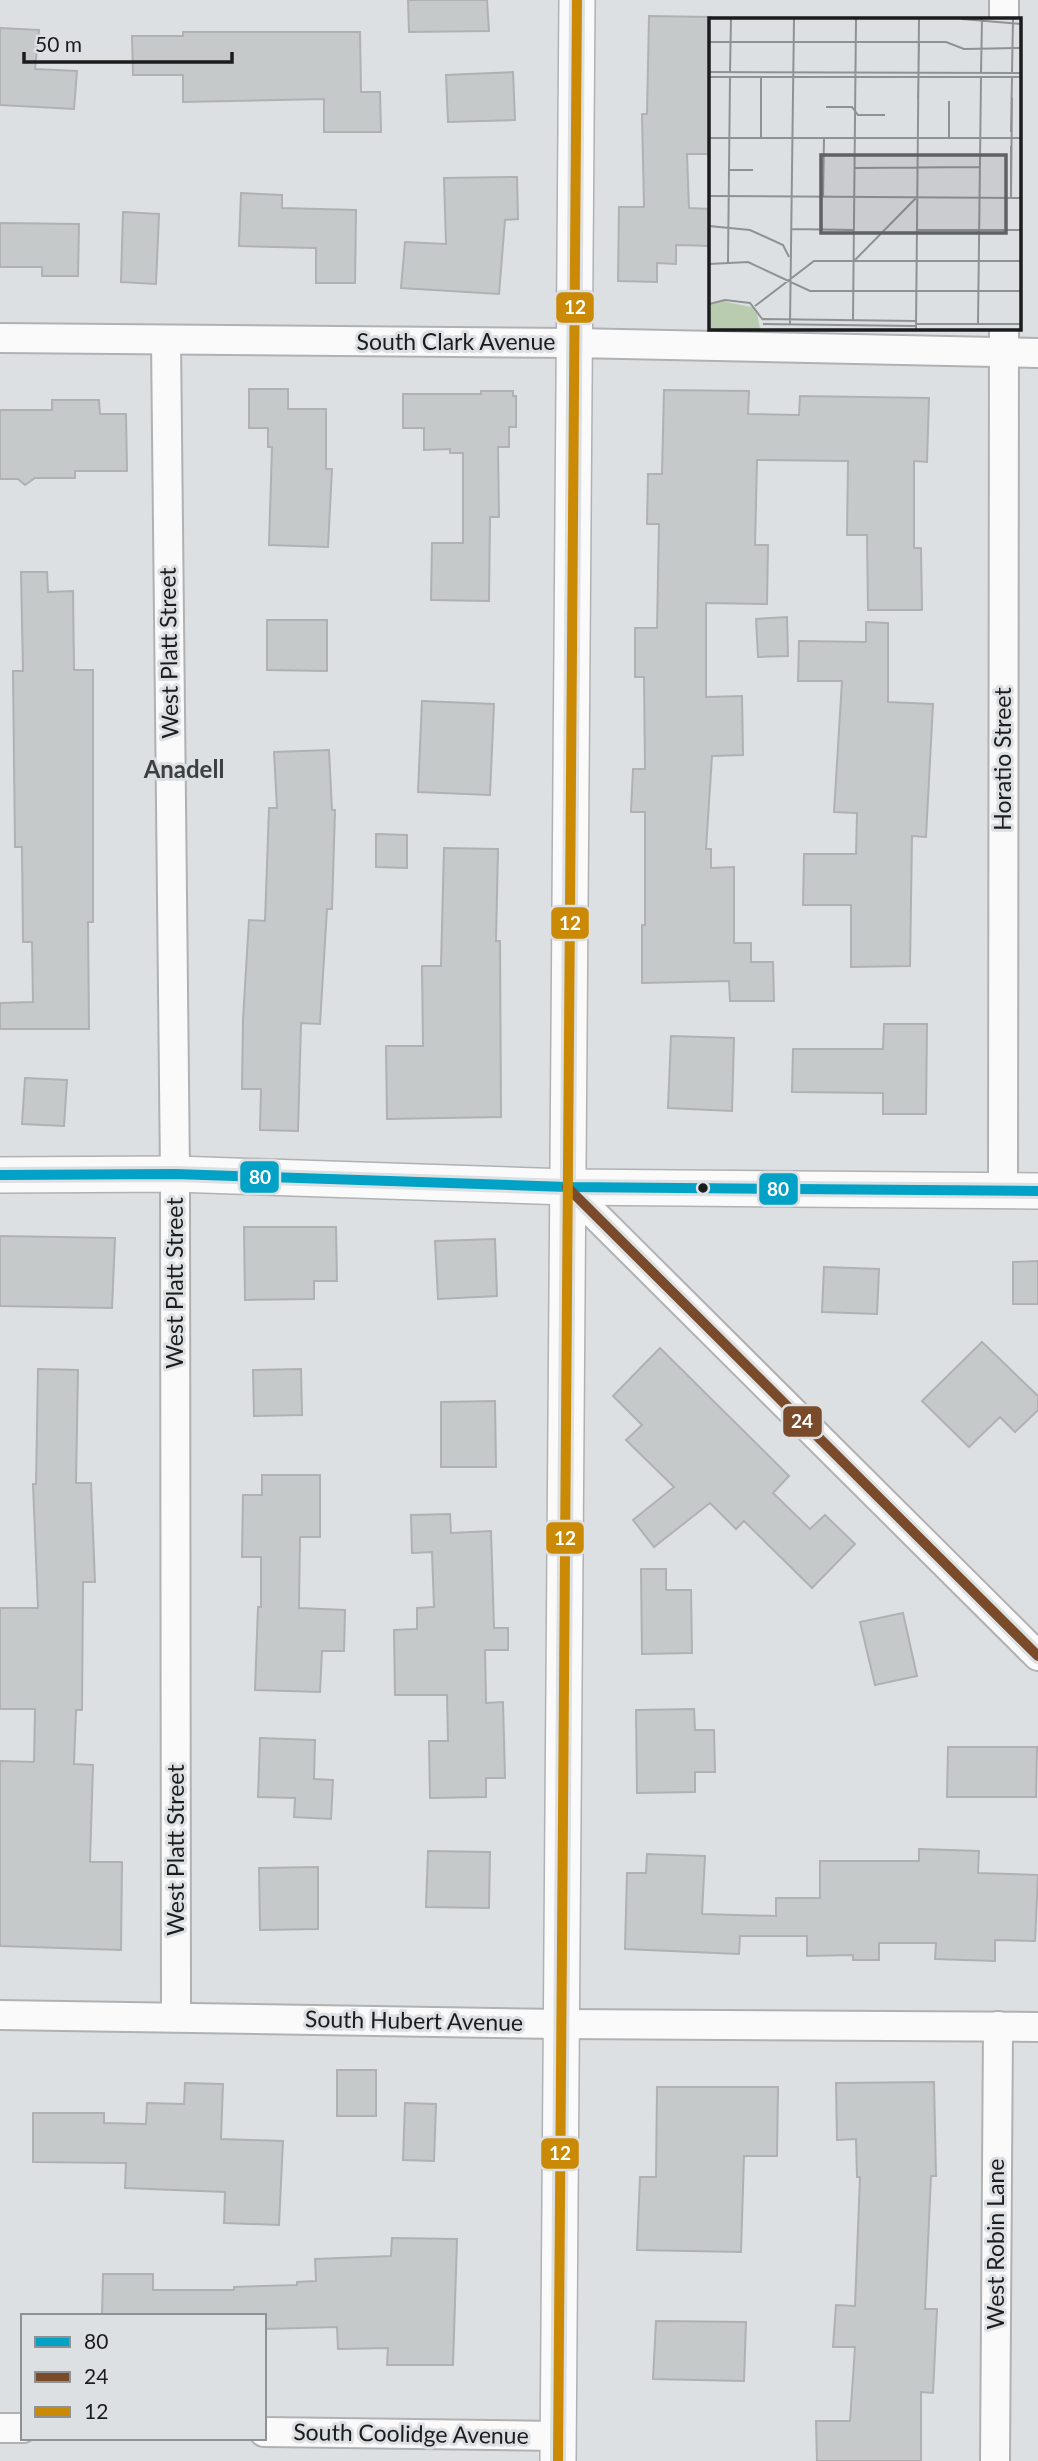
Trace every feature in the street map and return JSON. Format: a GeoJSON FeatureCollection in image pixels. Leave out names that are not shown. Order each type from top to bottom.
{"type":"FeatureCollection","features":[{"type":"Feature","properties":{"kind":"street"},"geometry":{"type":"LineString","coordinates":[[558,2449],[577,0]]}},
{"type":"Feature","properties":{"kind":"street"},"geometry":{"type":"LineString","coordinates":[[1004,0],[1004,18]]}},
{"type":"Feature","properties":{"kind":"street","name":"South Clark Avenue"},"geometry":{"type":"LineString","coordinates":[[0,338],[574,343],[1004,340],[1038,353]]}},
{"type":"Feature","properties":{"kind":"street","name":"West Platt Street"},"geometry":{"type":"LineString","coordinates":[[166,340],[175,1174],[176,2017]]}},
{"type":"Feature","properties":{"kind":"street","name":"Horatio Street"},"geometry":{"type":"LineString","coordinates":[[1003,1191],[1004,340]]}},
{"type":"Feature","properties":{"kind":"street"},"geometry":{"type":"LineString","coordinates":[[0,1175],[175,1174],[568,1187],[1038,1191]]}},
{"type":"Feature","properties":{"kind":"street"},"geometry":{"type":"LineString","coordinates":[[568,1187],[1038,1656]]}},
{"type":"Feature","properties":{"kind":"street","name":"South Hubert Avenue"},"geometry":{"type":"LineString","coordinates":[[0,2015],[561,2024],[1038,2027]]}},
{"type":"Feature","properties":{"kind":"street","name":"West Robin Lane"},"geometry":{"type":"LineString","coordinates":[[995,2461],[998,2026]]}},
{"type":"Feature","properties":{"kind":"street"},"geometry":{"type":"LineString","coordinates":[[0,2428],[21,2428]]}},
{"type":"Feature","properties":{"kind":"street","name":"South Coolidge Avenue"},"geometry":{"type":"LineString","coordinates":[[266,2432],[558,2449]]}},
{"type":"Feature","properties":{"kind":"building"},"geometry":{"type":"Polygon","coordinates":[[[408,0],[487,0],[489,31],[409,32],[408,0]]]}},
{"type":"Feature","properties":{"kind":"building"},"geometry":{"type":"Polygon","coordinates":[[[649,16],[711,17],[709,154],[687,154],[689,208],[709,209],[709,246],[676,245],[676,264],[657,263],[657,282],[618,281],[619,207],[644,207],[642,114],[647,114],[649,16]]]}},
{"type":"Feature","properties":{"kind":"building"},"geometry":{"type":"Polygon","coordinates":[[[0,28],[39,30],[35,69],[77,71],[74,109],[0,105],[0,28]]]}},
{"type":"Feature","properties":{"kind":"building"},"geometry":{"type":"Polygon","coordinates":[[[183,32],[360,32],[361,92],[380,92],[381,132],[324,132],[324,99],[183,102],[183,75],[133,75],[132,36],[183,36],[183,32]]]}},
{"type":"Feature","properties":{"kind":"building"},"geometry":{"type":"Polygon","coordinates":[[[513,72],[515,120],[448,122],[446,75],[513,72]]]}},
{"type":"Feature","properties":{"kind":"building"},"geometry":{"type":"Polygon","coordinates":[[[517,177],[518,219],[505,220],[499,294],[401,288],[405,242],[446,244],[444,178],[517,177]]]}},
{"type":"Feature","properties":{"kind":"building"},"geometry":{"type":"Polygon","coordinates":[[[241,193],[282,195],[282,208],[356,210],[355,283],[316,283],[316,248],[239,246],[241,193]]]}},
{"type":"Feature","properties":{"kind":"building"},"geometry":{"type":"Polygon","coordinates":[[[123,212],[159,214],[156,284],[121,282],[123,212]]]}},
{"type":"Feature","properties":{"kind":"building"},"geometry":{"type":"Polygon","coordinates":[[[0,223],[79,224],[78,276],[42,276],[42,267],[0,267],[0,223]]]}},
{"type":"Feature","properties":{"kind":"building"},"geometry":{"type":"Polygon","coordinates":[[[249,389],[288,389],[288,409],[326,409],[326,469],[332,469],[328,547],[269,545],[272,447],[268,447],[268,428],[249,428],[249,389]]]}},
{"type":"Feature","properties":{"kind":"building"},"geometry":{"type":"Polygon","coordinates":[[[664,390],[749,391],[748,414],[799,415],[800,396],[929,398],[927,462],[914,461],[914,548],[921,548],[922,610],[868,610],[867,535],[847,535],[848,461],[757,460],[755,545],[768,545],[767,604],[706,603],[706,697],[742,696],[743,755],[712,756],[706,849],[711,849],[711,868],[734,867],[734,943],[751,943],[751,962],[773,962],[774,1001],[730,1001],[729,981],[642,983],[645,812],[631,812],[633,769],[645,769],[644,677],[635,677],[635,628],[657,628],[659,524],[647,524],[648,474],[662,474],[664,390]]]}},
{"type":"Feature","properties":{"kind":"building"},"geometry":{"type":"Polygon","coordinates":[[[481,391],[513,391],[513,396],[516,396],[516,427],[509,427],[509,447],[498,447],[499,517],[490,517],[489,601],[431,600],[432,543],[463,543],[463,453],[450,453],[450,449],[424,450],[424,428],[403,428],[403,394],[481,394],[481,391]]]}},
{"type":"Feature","properties":{"kind":"building"},"geometry":{"type":"Polygon","coordinates":[[[52,400],[99,400],[100,414],[126,414],[127,471],[75,471],[75,478],[35,478],[25,485],[18,479],[0,479],[0,410],[52,410],[52,400]]]}},
{"type":"Feature","properties":{"kind":"building"},"geometry":{"type":"Polygon","coordinates":[[[21,572],[47,572],[48,592],[73,591],[74,670],[93,670],[93,922],[88,922],[89,1029],[0,1029],[0,1003],[33,1002],[32,942],[23,942],[22,847],[15,847],[13,671],[23,671],[21,572]]]}},
{"type":"Feature","properties":{"kind":"building"},"geometry":{"type":"Polygon","coordinates":[[[787,617],[788,656],[758,657],[756,619],[787,617]]]}},
{"type":"Feature","properties":{"kind":"building"},"geometry":{"type":"Polygon","coordinates":[[[267,620],[327,620],[327,671],[267,670],[267,620]]]}},
{"type":"Feature","properties":{"kind":"building"},"geometry":{"type":"Polygon","coordinates":[[[866,622],[888,623],[888,702],[933,704],[926,837],[912,836],[910,966],[851,967],[851,905],[803,905],[804,854],[856,854],[857,813],[834,812],[842,681],[798,681],[799,641],[866,642],[866,622]]]}},
{"type":"Feature","properties":{"kind":"building"},"geometry":{"type":"Polygon","coordinates":[[[422,701],[494,704],[490,795],[418,792],[422,701]]]}},
{"type":"Feature","properties":{"kind":"building"},"geometry":{"type":"Polygon","coordinates":[[[329,750],[332,810],[335,810],[332,909],[327,909],[320,1024],[301,1023],[298,1131],[260,1130],[261,1089],[242,1089],[243,1019],[249,920],[265,921],[269,808],[277,808],[274,752],[329,750]]]}},
{"type":"Feature","properties":{"kind":"building"},"geometry":{"type":"Polygon","coordinates":[[[376,834],[407,835],[407,868],[376,867],[376,834]]]}},
{"type":"Feature","properties":{"kind":"building"},"geometry":{"type":"Polygon","coordinates":[[[444,848],[498,849],[496,941],[500,941],[501,1117],[387,1119],[386,1046],[423,1046],[422,966],[441,966],[444,848]]]}},
{"type":"Feature","properties":{"kind":"building"},"geometry":{"type":"Polygon","coordinates":[[[884,1024],[927,1024],[926,1114],[883,1114],[883,1093],[792,1092],[793,1049],[883,1049],[884,1024]]]}},
{"type":"Feature","properties":{"kind":"building"},"geometry":{"type":"Polygon","coordinates":[[[671,1036],[734,1038],[732,1111],[668,1108],[671,1036]]]}},
{"type":"Feature","properties":{"kind":"building"},"geometry":{"type":"Polygon","coordinates":[[[25,1078],[67,1080],[64,1126],[22,1124],[25,1078]]]}},
{"type":"Feature","properties":{"kind":"building"},"geometry":{"type":"Polygon","coordinates":[[[244,1227],[336,1227],[337,1281],[314,1281],[314,1299],[245,1300],[244,1227]]]}},
{"type":"Feature","properties":{"kind":"building"},"geometry":{"type":"Polygon","coordinates":[[[0,1236],[115,1238],[112,1308],[0,1306],[0,1236]]]}},
{"type":"Feature","properties":{"kind":"building"},"geometry":{"type":"Polygon","coordinates":[[[495,1239],[497,1296],[438,1299],[435,1241],[495,1239]]]}},
{"type":"Feature","properties":{"kind":"building"},"geometry":{"type":"Polygon","coordinates":[[[1038,1261],[1038,1304],[1013,1304],[1013,1262],[1038,1261]]]}},
{"type":"Feature","properties":{"kind":"building"},"geometry":{"type":"Polygon","coordinates":[[[824,1267],[879,1269],[877,1314],[822,1312],[824,1267]]]}},
{"type":"Feature","properties":{"kind":"building"},"geometry":{"type":"Polygon","coordinates":[[[982,1342],[1038,1396],[1038,1410],[1015,1432],[1000,1417],[969,1447],[922,1401],[982,1342]]]}},
{"type":"Feature","properties":{"kind":"building"},"geometry":{"type":"Polygon","coordinates":[[[660,1348],[789,1476],[773,1493],[810,1529],[825,1515],[855,1544],[812,1588],[744,1521],[736,1529],[710,1503],[654,1547],[633,1520],[674,1487],[626,1440],[642,1425],[613,1396],[660,1348]]]}},
{"type":"Feature","properties":{"kind":"building"},"geometry":{"type":"Polygon","coordinates":[[[38,1369],[78,1370],[76,1483],[91,1483],[95,1582],[83,1582],[82,1710],[76,1710],[74,1764],[93,1765],[90,1862],[122,1862],[121,1950],[0,1946],[0,1761],[34,1762],[35,1709],[0,1709],[0,1608],[38,1608],[33,1484],[36,1484],[38,1369]]]}},
{"type":"Feature","properties":{"kind":"building"},"geometry":{"type":"Polygon","coordinates":[[[301,1369],[302,1415],[254,1416],[253,1370],[301,1369]]]}},
{"type":"Feature","properties":{"kind":"building"},"geometry":{"type":"Polygon","coordinates":[[[495,1401],[496,1467],[441,1467],[441,1402],[495,1401]]]}},
{"type":"Feature","properties":{"kind":"building"},"geometry":{"type":"Polygon","coordinates":[[[262,1475],[320,1475],[320,1537],[300,1537],[299,1608],[345,1610],[344,1651],[322,1651],[320,1692],[255,1690],[258,1607],[261,1607],[261,1557],[242,1557],[243,1495],[262,1495],[262,1475]]]}},
{"type":"Feature","properties":{"kind":"building"},"geometry":{"type":"Polygon","coordinates":[[[450,1514],[451,1533],[491,1531],[494,1628],[508,1628],[508,1650],[485,1650],[486,1703],[503,1702],[505,1778],[486,1778],[486,1797],[430,1798],[429,1741],[448,1741],[447,1695],[395,1695],[394,1630],[417,1629],[417,1608],[434,1607],[432,1552],[412,1553],[411,1515],[450,1514]]]}},
{"type":"Feature","properties":{"kind":"building"},"geometry":{"type":"Polygon","coordinates":[[[641,1569],[666,1569],[666,1590],[691,1590],[692,1653],[642,1654],[641,1569]]]}},
{"type":"Feature","properties":{"kind":"building"},"geometry":{"type":"Polygon","coordinates":[[[903,1613],[917,1676],[875,1685],[860,1622],[903,1613]]]}},
{"type":"Feature","properties":{"kind":"building"},"geometry":{"type":"Polygon","coordinates":[[[694,1709],[695,1730],[714,1730],[715,1772],[695,1772],[695,1792],[637,1793],[636,1710],[694,1709]]]}},
{"type":"Feature","properties":{"kind":"building"},"geometry":{"type":"Polygon","coordinates":[[[260,1738],[315,1740],[314,1779],[333,1780],[331,1819],[294,1817],[295,1798],[258,1797],[260,1738]]]}},
{"type":"Feature","properties":{"kind":"building"},"geometry":{"type":"Polygon","coordinates":[[[948,1747],[1037,1747],[1036,1797],[947,1797],[948,1747]]]}},
{"type":"Feature","properties":{"kind":"building"},"geometry":{"type":"Polygon","coordinates":[[[919,1849],[979,1851],[978,1873],[1038,1875],[1035,1941],[995,1940],[995,1961],[935,1959],[936,1943],[879,1943],[879,1960],[853,1960],[853,1955],[807,1956],[807,1936],[740,1936],[739,1954],[625,1949],[627,1873],[646,1873],[647,1854],[705,1856],[702,1914],[776,1916],[776,1898],[820,1898],[820,1861],[919,1861],[919,1849]]]}},
{"type":"Feature","properties":{"kind":"building"},"geometry":{"type":"Polygon","coordinates":[[[428,1851],[490,1852],[489,1908],[426,1907],[428,1851]]]}},
{"type":"Feature","properties":{"kind":"building"},"geometry":{"type":"Polygon","coordinates":[[[318,1867],[318,1929],[260,1930],[259,1868],[318,1867]]]}},
{"type":"Feature","properties":{"kind":"building"},"geometry":{"type":"Polygon","coordinates":[[[337,2070],[376,2070],[376,2116],[337,2116],[337,2070]]]}},
{"type":"Feature","properties":{"kind":"building"},"geometry":{"type":"Polygon","coordinates":[[[934,2082],[936,2176],[931,2176],[925,2309],[937,2309],[933,2393],[921,2392],[921,2461],[817,2461],[816,2421],[850,2421],[855,2347],[833,2347],[836,2305],[855,2306],[860,2177],[857,2177],[856,2139],[837,2140],[836,2083],[934,2082]]]}},
{"type":"Feature","properties":{"kind":"building"},"geometry":{"type":"Polygon","coordinates":[[[185,2083],[223,2084],[221,2139],[283,2141],[279,2225],[224,2223],[225,2192],[125,2188],[126,2163],[33,2162],[33,2113],[104,2113],[104,2123],[146,2124],[147,2103],[184,2104],[185,2083]]]}},
{"type":"Feature","properties":{"kind":"building"},"geometry":{"type":"Polygon","coordinates":[[[657,2087],[778,2087],[777,2156],[744,2156],[741,2252],[637,2250],[640,2177],[656,2177],[657,2087]]]}},
{"type":"Feature","properties":{"kind":"building"},"geometry":{"type":"Polygon","coordinates":[[[405,2103],[436,2104],[434,2161],[403,2160],[405,2103]]]}},
{"type":"Feature","properties":{"kind":"building"},"geometry":{"type":"Polygon","coordinates":[[[392,2238],[457,2239],[453,2365],[387,2365],[388,2348],[338,2349],[337,2327],[266,2329],[266,2314],[102,2314],[103,2274],[153,2274],[153,2290],[234,2290],[234,2287],[297,2285],[297,2282],[316,2281],[315,2259],[391,2256],[392,2238]]]}},
{"type":"Feature","properties":{"kind":"building"},"geometry":{"type":"Polygon","coordinates":[[[656,2321],[746,2322],[744,2381],[653,2379],[656,2321]]]}},
{"type":"Feature","properties":{"kind":"transit line","name":"12"},"geometry":{"type":"LineString","coordinates":[[558,2461],[577,0]]}},
{"type":"Feature","properties":{"kind":"transit line","name":"80"},"geometry":{"type":"LineString","coordinates":[[0,1175],[175,1174],[567,1187],[1038,1191]]}},
{"type":"Feature","properties":{"kind":"transit line","name":"24"},"geometry":{"type":"LineString","coordinates":[[567,1187],[1038,1656]]}},
{"type":"Feature","properties":{"kind":"district","name":"Anadell"},"geometry":{"type":"Point","coordinates":[184,770]}}]}
